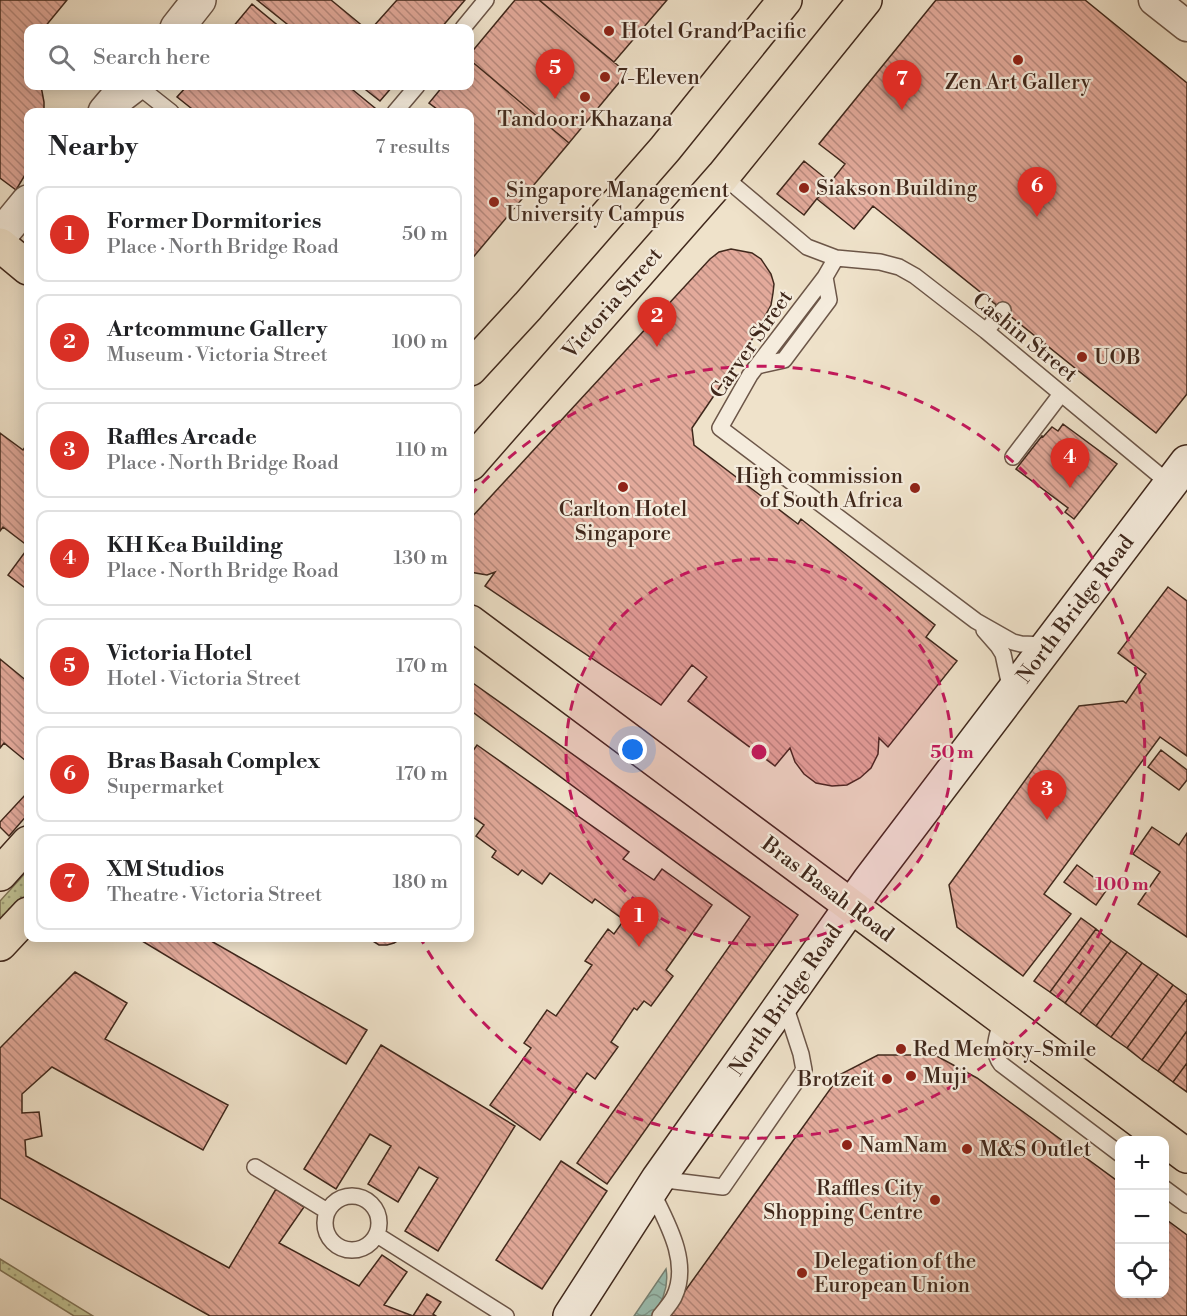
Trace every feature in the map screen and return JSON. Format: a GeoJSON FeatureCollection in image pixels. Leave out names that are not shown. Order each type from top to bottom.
{"type":"FeatureCollection","features":[{"type":"Feature","properties":{"kind":"main road"},"geometry":{"type":"LineString","coordinates":[[180,24],[199,0]]}},
{"type":"Feature","properties":{"kind":"main road"},"geometry":{"type":"LineString","coordinates":[[474,365],[665,149],[785,0]]}},
{"type":"Feature","properties":{"kind":"main road","name":"Victoria Street"},"geometry":{"type":"LineString","coordinates":[[474,459],[723,176],[865,0]]}},
{"type":"Feature","properties":{"kind":"main road"},"geometry":{"type":"LineString","coordinates":[[108,108],[128,90]]}},
{"type":"Feature","properties":{"kind":"main road"},"geometry":{"type":"LineString","coordinates":[[0,236],[24,207]]}},
{"type":"Feature","properties":{"kind":"main road"},"geometry":{"type":"LineString","coordinates":[[0,245],[24,265]]}},
{"type":"Feature","properties":{"kind":"main road","name":"North Bridge Road"},"geometry":{"type":"LineString","coordinates":[[570,1316],[654,1184],[852,906],[1179,473]]}},
{"type":"Feature","properties":{"kind":"main road","name":"Bras Basah Road"},"geometry":{"type":"LineString","coordinates":[[474,625],[1187,1156]]}},
{"type":"Feature","properties":{"kind":"main road"},"geometry":{"type":"LineString","coordinates":[[0,873],[24,847]]}},
{"type":"Feature","properties":{"kind":"main road"},"geometry":{"type":"LineString","coordinates":[[0,944],[24,918]]}},
{"type":"Feature","properties":{"kind":"street"},"geometry":{"type":"LineString","coordinates":[[1154,0],[1187,27]]}},
{"type":"Feature","properties":{"kind":"lane"},"geometry":{"type":"LineString","coordinates":[[466,24],[486,0]]}},
{"type":"Feature","properties":{"kind":"lane"},"geometry":{"type":"LineString","coordinates":[[143,90],[166,108]]}},
{"type":"Feature","properties":{"kind":"lane"},"geometry":{"type":"LineString","coordinates":[[398,108],[414,90]]}},
{"type":"Feature","properties":{"kind":"lane","name":"Cashin Street"},"geometry":{"type":"LineString","coordinates":[[723,176],[807,247],[836,258],[880,262],[899,267],[915,276],[1061,394],[1179,473]]}},
{"type":"Feature","properties":{"kind":"lane","name":"Carver Street"},"geometry":{"type":"LineString","coordinates":[[836,258],[825,277],[757,366],[720,428],[976,621],[1013,642],[1048,645]]}},
{"type":"Feature","properties":{"kind":"lane"},"geometry":{"type":"LineString","coordinates":[[986,332],[1003,310]]}},
{"type":"Feature","properties":{"kind":"lane"},"geometry":{"type":"LineString","coordinates":[[1012,457],[1061,394]]}},
{"type":"Feature","properties":{"kind":"lane","name":"Carver Street"},"geometry":{"type":"LineString","coordinates":[[976,621],[1003,654],[1012,693]]}},
{"type":"Feature","properties":{"kind":"lane"},"geometry":{"type":"LineString","coordinates":[[660,1316],[674,1296],[679,1278],[678,1256],[654,1184],[723,1186],[804,1070],[784,1002]]}},
{"type":"Feature","properties":{"kind":"lane"},"geometry":{"type":"LineString","coordinates":[[1002,1019],[995,1048],[996,1057],[1001,1064],[1115,1151]]}},
{"type":"Feature","properties":{"kind":"lane"},"geometry":{"type":"LineString","coordinates":[[255,1167],[327,1211]]}},
{"type":"Feature","properties":{"kind":"lane"},"geometry":{"type":"LineString","coordinates":[[1167,1190],[1187,1205]]}},
{"type":"Feature","properties":{"kind":"lane"},"geometry":{"type":"LineString","coordinates":[[360,1197],[375,1208],[380,1226],[377,1235],[365,1248],[357,1250],[340,1248],[333,1243],[325,1228],[327,1211],[341,1198],[360,1197]]}},
{"type":"Feature","properties":{"kind":"lane"},"geometry":{"type":"LineString","coordinates":[[377,1235],[506,1316]]}},
{"type":"Feature","properties":{"kind":"green space"},"geometry":{"type":"Polygon","coordinates":[[[24,874],[24,906],[0,933],[0,901],[24,874]]]}},
{"type":"Feature","properties":{"kind":"green space"},"geometry":{"type":"Polygon","coordinates":[[[0,1259],[93,1316],[74,1316],[0,1270],[0,1259]]]}},
{"type":"Feature","properties":{"kind":"water"},"geometry":{"type":"Polygon","coordinates":[[[666,1269],[666,1288],[656,1311],[652,1316],[634,1316],[666,1269]]]}},
{"type":"Feature","properties":{"kind":"building"},"geometry":{"type":"Polygon","coordinates":[[[0,0],[67,0],[47,24],[24,24],[24,90],[42,90],[44,108],[24,108],[24,177],[16,190],[0,178],[0,0]]]}},
{"type":"Feature","properties":{"kind":"building"},"geometry":{"type":"Polygon","coordinates":[[[257,0],[331,0],[360,24],[287,24],[257,0]]]}},
{"type":"Feature","properties":{"kind":"building"},"geometry":{"type":"Polygon","coordinates":[[[397,0],[465,0],[444,24],[376,24],[397,0]]]}},
{"type":"Feature","properties":{"kind":"building"},"geometry":{"type":"Polygon","coordinates":[[[515,0],[539,0],[627,73],[569,143],[474,63],[474,49],[515,0]]]}},
{"type":"Feature","properties":{"kind":"building","name":"Hotel Grand Pacific"},"geometry":{"type":"Polygon","coordinates":[[[539,0],[667,0],[614,62],[539,0]]]}},
{"type":"Feature","properties":{"kind":"building"},"geometry":{"type":"Polygon","coordinates":[[[936,0],[1085,0],[1187,83],[1187,394],[1156,433],[873,206],[854,229],[817,199],[845,164],[819,144],[936,0]]]}},
{"type":"Feature","properties":{"kind":"building"},"geometry":{"type":"Polygon","coordinates":[[[252,4],[276,24],[235,24],[252,4]]]}},
{"type":"Feature","properties":{"kind":"building","name":"Singapore Management University Campus"},"geometry":{"type":"Polygon","coordinates":[[[474,63],[569,143],[474,256],[474,108],[436,108],[429,103],[440,90],[474,90],[474,63]]]}},
{"type":"Feature","properties":{"kind":"building"},"geometry":{"type":"Polygon","coordinates":[[[183,90],[353,90],[375,108],[191,108],[177,97],[183,90]]]}},
{"type":"Feature","properties":{"kind":"building"},"geometry":{"type":"Polygon","coordinates":[[[366,90],[390,90],[380,101],[366,90]]]}},
{"type":"Feature","properties":{"kind":"building","name":"Siakson Building"},"geometry":{"type":"Polygon","coordinates":[[[804,161],[830,182],[804,215],[777,194],[804,161]]]}},
{"type":"Feature","properties":{"kind":"building","name":"Carlton Hotel Singapore"},"geometry":{"type":"Polygon","coordinates":[[[731,249],[752,253],[761,259],[771,274],[774,284],[771,305],[755,335],[692,428],[694,445],[798,524],[801,519],[935,625],[926,637],[957,661],[888,747],[879,738],[878,754],[871,768],[860,778],[847,785],[832,786],[816,783],[804,774],[795,762],[790,748],[775,766],[688,701],[707,677],[692,665],[661,705],[485,586],[495,572],[487,575],[474,573],[474,515],[710,259],[719,252],[731,249]]]}},
{"type":"Feature","properties":{"kind":"building"},"geometry":{"type":"Polygon","coordinates":[[[1063,424],[1117,464],[1074,519],[1065,512],[1068,508],[1016,469],[1042,436],[1052,427],[1058,431],[1063,424]]]}},
{"type":"Feature","properties":{"kind":"building"},"geometry":{"type":"Polygon","coordinates":[[[0,433],[24,449],[24,543],[3,527],[0,531],[0,433]]]}},
{"type":"Feature","properties":{"kind":"building"},"geometry":{"type":"Polygon","coordinates":[[[24,553],[24,587],[8,575],[24,553]]]}},
{"type":"Feature","properties":{"kind":"building"},"geometry":{"type":"Polygon","coordinates":[[[1168,587],[1187,601],[1187,756],[1160,737],[1044,894],[1071,914],[1023,976],[957,927],[949,885],[1079,706],[1123,701],[1126,703],[1146,674],[1118,653],[1168,587]]]}},
{"type":"Feature","properties":{"kind":"building"},"geometry":{"type":"Polygon","coordinates":[[[0,659],[24,679],[24,759],[4,743],[0,748],[0,659]]]}},
{"type":"Feature","properties":{"kind":"building"},"geometry":{"type":"Polygon","coordinates":[[[474,684],[798,915],[607,1184],[577,1163],[750,917],[474,713],[474,684]]]}},
{"type":"Feature","properties":{"kind":"building"},"geometry":{"type":"Polygon","coordinates":[[[477,745],[629,852],[623,859],[654,880],[662,869],[712,905],[666,970],[673,976],[651,1006],[644,1001],[637,1010],[634,1008],[611,1042],[618,1047],[595,1079],[587,1073],[540,1140],[490,1105],[531,1048],[524,1043],[547,1010],[556,1016],[592,965],[585,961],[608,929],[614,934],[624,920],[595,899],[592,903],[550,873],[542,884],[522,870],[518,875],[492,857],[496,851],[476,836],[484,825],[474,818],[474,749],[477,745]]]}},
{"type":"Feature","properties":{"kind":"building"},"geometry":{"type":"Polygon","coordinates":[[[1161,750],[1187,770],[1187,780],[1179,790],[1148,767],[1161,750]]]}},
{"type":"Feature","properties":{"kind":"building"},"geometry":{"type":"Polygon","coordinates":[[[24,796],[24,819],[9,836],[0,827],[0,822],[24,796]]]}},
{"type":"Feature","properties":{"kind":"building"},"geometry":{"type":"Polygon","coordinates":[[[1152,827],[1179,845],[1187,833],[1187,937],[1138,904],[1160,872],[1133,854],[1152,827]]]}},
{"type":"Feature","properties":{"kind":"building"},"geometry":{"type":"Polygon","coordinates":[[[1077,865],[1108,888],[1096,905],[1064,882],[1077,865]]]}},
{"type":"Feature","properties":{"kind":"building"},"geometry":{"type":"Polygon","coordinates":[[[1081,918],[1096,929],[1050,992],[1034,981],[1081,918]]]}},
{"type":"Feature","properties":{"kind":"building"},"geometry":{"type":"Polygon","coordinates":[[[1096,929],[1111,941],[1065,1003],[1050,992],[1096,929]]]}},
{"type":"Feature","properties":{"kind":"building"},"geometry":{"type":"Polygon","coordinates":[[[1111,941],[1127,952],[1080,1014],[1065,1003],[1111,941]]]}},
{"type":"Feature","properties":{"kind":"building"},"geometry":{"type":"Polygon","coordinates":[[[144,942],[213,942],[367,1030],[346,1064],[144,942]]]}},
{"type":"Feature","properties":{"kind":"building"},"geometry":{"type":"Polygon","coordinates":[[[374,942],[396,942],[387,945],[379,945],[374,942]]]}},
{"type":"Feature","properties":{"kind":"building"},"geometry":{"type":"Polygon","coordinates":[[[1127,952],[1142,963],[1096,1026],[1080,1014],[1127,952]]]}},
{"type":"Feature","properties":{"kind":"building"},"geometry":{"type":"Polygon","coordinates":[[[1142,963],[1158,974],[1111,1037],[1096,1026],[1142,963]]]}},
{"type":"Feature","properties":{"kind":"building"},"geometry":{"type":"Polygon","coordinates":[[[75,972],[127,1003],[105,1039],[228,1105],[203,1150],[52,1067],[22,1094],[22,1113],[39,1112],[42,1136],[25,1140],[26,1156],[229,1268],[276,1189],[304,1207],[279,1243],[359,1286],[382,1255],[407,1272],[384,1305],[413,1316],[210,1316],[0,1198],[0,1048],[75,972]]]}},
{"type":"Feature","properties":{"kind":"building"},"geometry":{"type":"Polygon","coordinates":[[[1158,974],[1173,985],[1127,1048],[1111,1037],[1158,974]]]}},
{"type":"Feature","properties":{"kind":"building"},"geometry":{"type":"Polygon","coordinates":[[[1173,985],[1187,995],[1187,999],[1142,1060],[1127,1048],[1173,985]]]}},
{"type":"Feature","properties":{"kind":"building"},"geometry":{"type":"Polygon","coordinates":[[[1187,999],[1187,1031],[1158,1071],[1142,1060],[1187,999]]]}},
{"type":"Feature","properties":{"kind":"building"},"geometry":{"type":"Polygon","coordinates":[[[1187,1031],[1187,1063],[1173,1082],[1158,1071],[1187,1031]]]}},
{"type":"Feature","properties":{"kind":"building"},"geometry":{"type":"Polygon","coordinates":[[[381,1045],[515,1126],[438,1251],[405,1231],[438,1178],[419,1167],[398,1202],[368,1184],[391,1146],[370,1134],[336,1189],[304,1169],[381,1045]]]}},
{"type":"Feature","properties":{"kind":"building","name":"Raffles City Shopping Centre"},"geometry":{"type":"Polygon","coordinates":[[[878,1055],[935,1055],[977,1078],[1115,1179],[1115,1298],[1169,1298],[1169,1222],[1187,1235],[1187,1316],[667,1316],[841,1074],[878,1055]]]}},
{"type":"Feature","properties":{"kind":"building"},"geometry":{"type":"Polygon","coordinates":[[[1187,1063],[1187,1092],[1173,1082],[1187,1063]]]}},
{"type":"Feature","properties":{"kind":"building"},"geometry":{"type":"Polygon","coordinates":[[[561,1161],[607,1191],[542,1289],[496,1260],[561,1161]]]}},
{"type":"Feature","properties":{"kind":"building"},"geometry":{"type":"Polygon","coordinates":[[[427,1294],[441,1302],[433,1314],[436,1316],[413,1316],[427,1294]]]}},
{"type":"Feature","properties":{"kind":"place","name":"Hotel Grand Pacific"},"geometry":{"type":"Point","coordinates":[609,31]}},
{"type":"Feature","properties":{"kind":"place","name":"Zen Art Gallery"},"geometry":{"type":"Point","coordinates":[1018,60]}},
{"type":"Feature","properties":{"kind":"place","name":"7-Eleven"},"geometry":{"type":"Point","coordinates":[605,77]}},
{"type":"Feature","properties":{"kind":"place","name":"Tandoori Khazana"},"geometry":{"type":"Point","coordinates":[585,97]}},
{"type":"Feature","properties":{"kind":"place","name":"Victoria Hotel"},"geometry":{"type":"Point","coordinates":[555,99]}},
{"type":"Feature","properties":{"kind":"place","name":"XM Studios"},"geometry":{"type":"Point","coordinates":[902,110]}},
{"type":"Feature","properties":{"kind":"place","name":"Siakson Building"},"geometry":{"type":"Point","coordinates":[804,188]}},
{"type":"Feature","properties":{"kind":"place","name":"Singapore Management University Campus"},"geometry":{"type":"Point","coordinates":[494,202]}},
{"type":"Feature","properties":{"kind":"place","name":"Bras Basah Complex"},"geometry":{"type":"Point","coordinates":[1037,217]}},
{"type":"Feature","properties":{"kind":"place","name":"Artcommune Gallery"},"geometry":{"type":"Point","coordinates":[657,347]}},
{"type":"Feature","properties":{"kind":"place","name":"UOB"},"geometry":{"type":"Point","coordinates":[1082,357]}},
{"type":"Feature","properties":{"kind":"place","name":"Carlton Hotel Singapore"},"geometry":{"type":"Point","coordinates":[623,487]}},
{"type":"Feature","properties":{"kind":"place","name":"High commission of South Africa"},"geometry":{"type":"Point","coordinates":[915,488]}},
{"type":"Feature","properties":{"kind":"place","name":"KH Kea Building"},"geometry":{"type":"Point","coordinates":[1070,488]}},
{"type":"Feature","properties":{"kind":"place","name":"Raffles Arcade"},"geometry":{"type":"Point","coordinates":[1047,820]}},
{"type":"Feature","properties":{"kind":"place","name":"Former Dormitories"},"geometry":{"type":"Point","coordinates":[639,947]}},
{"type":"Feature","properties":{"kind":"place","name":"Red Memory-Smile"},"geometry":{"type":"Point","coordinates":[901,1049]}},
{"type":"Feature","properties":{"kind":"place","name":"Muji"},"geometry":{"type":"Point","coordinates":[911,1076]}},
{"type":"Feature","properties":{"kind":"place","name":"Brotzeit"},"geometry":{"type":"Point","coordinates":[887,1079]}},
{"type":"Feature","properties":{"kind":"place","name":"NamNam"},"geometry":{"type":"Point","coordinates":[847,1145]}},
{"type":"Feature","properties":{"kind":"place","name":"M&S Outlet"},"geometry":{"type":"Point","coordinates":[967,1149]}},
{"type":"Feature","properties":{"kind":"place","name":"Raffles City Shopping Centre"},"geometry":{"type":"Point","coordinates":[935,1200]}},
{"type":"Feature","properties":{"kind":"place","name":"Delegation of the European Union"},"geometry":{"type":"Point","coordinates":[802,1273]}}]}
